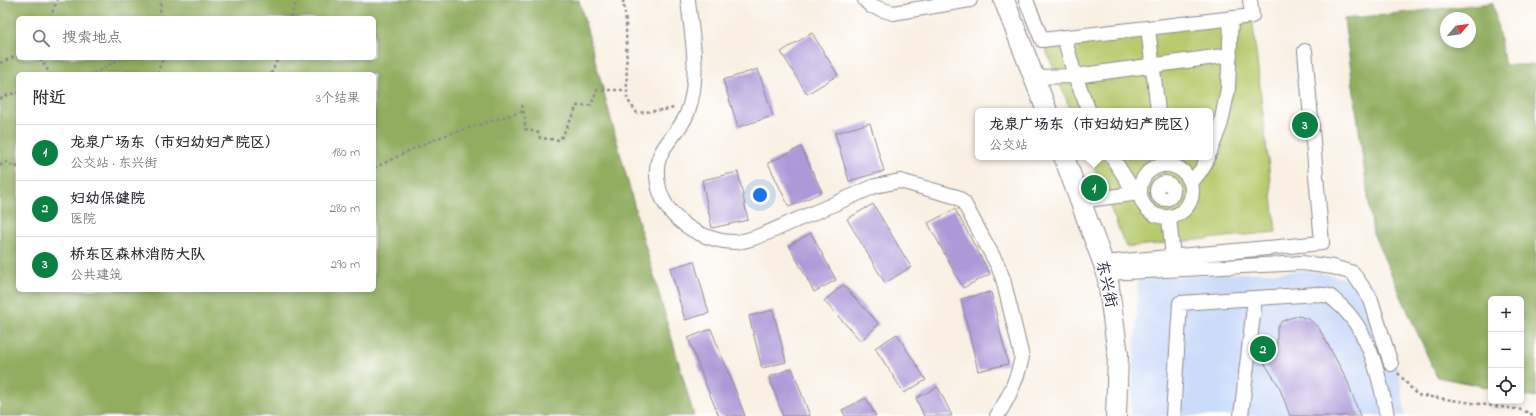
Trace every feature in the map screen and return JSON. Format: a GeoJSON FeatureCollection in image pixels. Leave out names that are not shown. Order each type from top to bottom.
{"type":"FeatureCollection","features":[{"type":"Feature","properties":{"kind":"street"},"geometry":{"type":"LineString","coordinates":[[688,0],[695,81],[687,114],[681,125],[661,152],[657,168],[658,187],[673,216],[685,226],[704,236],[725,242],[742,241],[764,234],[875,186],[888,183],[900,182],[957,197],[964,203],[998,266],[1003,279],[1022,357],[1020,368],[1003,407],[997,416]]}},
{"type":"Feature","properties":{"kind":"street"},"geometry":{"type":"LineString","coordinates":[[865,0],[871,6],[893,13],[970,0]]}},
{"type":"Feature","properties":{"kind":"street"},"geometry":{"type":"LineString","coordinates":[[1004,0],[1046,108]]}},
{"type":"Feature","properties":{"kind":"street"},"geometry":{"type":"LineString","coordinates":[[1026,0],[1042,40],[1252,16],[1250,0]]}},
{"type":"Feature","properties":{"kind":"street"},"geometry":{"type":"LineString","coordinates":[[1213,144],[1221,123],[1228,89],[1230,18]]}},
{"type":"Feature","properties":{"kind":"street"},"geometry":{"type":"LineString","coordinates":[[1148,28],[1158,108]]}},
{"type":"Feature","properties":{"kind":"street"},"geometry":{"type":"LineString","coordinates":[[1064,37],[1088,108]]}},
{"type":"Feature","properties":{"kind":"street"},"geometry":{"type":"LineString","coordinates":[[1105,268],[1173,257],[1322,243],[1305,51]]}},
{"type":"Feature","properties":{"kind":"street"},"geometry":{"type":"LineString","coordinates":[[1034,77],[1076,76],[1230,55]]}},
{"type":"Feature","properties":{"kind":"street","name":"东兴街"},"geometry":{"type":"LineString","coordinates":[[1065,160],[1105,268],[1118,355],[1116,416]]}},
{"type":"Feature","properties":{"kind":"street"},"geometry":{"type":"LineString","coordinates":[[1114,160],[1130,185],[1140,193]]}},
{"type":"Feature","properties":{"kind":"street"},"geometry":{"type":"LineString","coordinates":[[1191,183],[1202,169],[1206,160]]}},
{"type":"Feature","properties":{"kind":"street"},"geometry":{"type":"LineString","coordinates":[[1163,161],[1185,172],[1191,183],[1192,192],[1188,205],[1177,215],[1169,217],[1155,215],[1144,204],[1140,193],[1141,182],[1145,175],[1163,161]]}},
{"type":"Feature","properties":{"kind":"street"},"geometry":{"type":"LineString","coordinates":[[1080,201],[1140,193]]}},
{"type":"Feature","properties":{"kind":"street"},"geometry":{"type":"LineString","coordinates":[[1169,217],[1173,257]]}},
{"type":"Feature","properties":{"kind":"street"},"geometry":{"type":"LineString","coordinates":[[1105,268],[1302,263],[1333,267],[1354,273],[1371,300],[1391,364]]}},
{"type":"Feature","properties":{"kind":"street"},"geometry":{"type":"LineString","coordinates":[[1173,416],[1180,303],[1317,294],[1330,297],[1347,312],[1362,334],[1370,351],[1381,386],[1387,416]]}},
{"type":"Feature","properties":{"kind":"street"},"geometry":{"type":"LineString","coordinates":[[1241,416],[1255,298]]}},
{"type":"Feature","properties":{"kind":"path"},"geometry":{"type":"LineString","coordinates":[[51,16],[57,0]]}},
{"type":"Feature","properties":{"kind":"path"},"geometry":{"type":"LineString","coordinates":[[160,16],[161,0]]}},
{"type":"Feature","properties":{"kind":"path"},"geometry":{"type":"LineString","coordinates":[[291,16],[297,0]]}},
{"type":"Feature","properties":{"kind":"path"},"geometry":{"type":"LineString","coordinates":[[623,0],[626,22],[627,99],[637,113],[670,109],[682,104]]}},
{"type":"Feature","properties":{"kind":"path"},"geometry":{"type":"LineString","coordinates":[[0,63],[16,56]]}},
{"type":"Feature","properties":{"kind":"path"},"geometry":{"type":"LineString","coordinates":[[41,60],[49,72]]}},
{"type":"Feature","properties":{"kind":"path"},"geometry":{"type":"LineString","coordinates":[[96,72],[117,60]]}},
{"type":"Feature","properties":{"kind":"path"},"geometry":{"type":"LineString","coordinates":[[158,72],[162,60]]}},
{"type":"Feature","properties":{"kind":"path"},"geometry":{"type":"LineString","coordinates":[[272,72],[277,60]]}},
{"type":"Feature","properties":{"kind":"path"},"geometry":{"type":"LineString","coordinates":[[522,105],[526,129],[539,132],[540,138],[560,140],[574,114],[576,106],[591,105],[597,90],[626,90]]}},
{"type":"Feature","properties":{"kind":"path"},"geometry":{"type":"LineString","coordinates":[[0,99],[10,94],[16,93]]}},
{"type":"Feature","properties":{"kind":"path"},"geometry":{"type":"LineString","coordinates":[[376,167],[437,138],[524,111]]}},
{"type":"Feature","properties":{"kind":"path"},"geometry":{"type":"LineString","coordinates":[[1163,161],[1166,183]]}},
{"type":"Feature","properties":{"kind":"path"},"geometry":{"type":"LineString","coordinates":[[0,164],[1,165],[7,162],[16,166]]}},
{"type":"Feature","properties":{"kind":"path"},"geometry":{"type":"LineString","coordinates":[[1391,364],[1417,395],[1522,410],[1536,416]]}},
{"type":"Feature","properties":{"kind":"shaded area"},"geometry":{"type":"Polygon","coordinates":[[[1309,271],[1374,284],[1401,382],[1405,416],[1131,416],[1138,277],[1309,271]]]}},
{"type":"Feature","properties":{"kind":"green space"},"geometry":{"type":"Polygon","coordinates":[[[0,0],[579,0],[641,231],[694,416],[0,416],[0,0]]]}},
{"type":"Feature","properties":{"kind":"green space"},"geometry":{"type":"Polygon","coordinates":[[[1493,3],[1505,65],[1536,65],[1536,398],[1524,396],[1524,296],[1488,296],[1488,387],[1437,377],[1373,233],[1344,19],[1493,3]]]}},
{"type":"Feature","properties":{"kind":"green space"},"geometry":{"type":"Polygon","coordinates":[[[1252,16],[1276,232],[1126,247],[1091,160],[1213,160],[1213,108],[1070,108],[1042,40],[1252,16]]]}},
{"type":"Feature","properties":{"kind":"building"},"geometry":{"type":"Polygon","coordinates":[[[812,33],[838,75],[807,94],[781,52],[812,33]]]}},
{"type":"Feature","properties":{"kind":"building"},"geometry":{"type":"Polygon","coordinates":[[[758,69],[773,116],[738,127],[723,80],[758,69]]]}},
{"type":"Feature","properties":{"kind":"building"},"geometry":{"type":"Polygon","coordinates":[[[870,123],[884,171],[849,181],[835,133],[870,123]]]}},
{"type":"Feature","properties":{"kind":"building"},"geometry":{"type":"Polygon","coordinates":[[[801,147],[822,192],[789,207],[768,163],[801,147]]]}},
{"type":"Feature","properties":{"kind":"building"},"geometry":{"type":"Polygon","coordinates":[[[738,172],[748,220],[712,228],[702,180],[738,172]]]}},
{"type":"Feature","properties":{"kind":"building"},"geometry":{"type":"Polygon","coordinates":[[[873,204],[911,267],[885,283],[847,219],[873,204]]]}},
{"type":"Feature","properties":{"kind":"building"},"geometry":{"type":"Polygon","coordinates":[[[955,209],[990,274],[963,288],[928,223],[955,209]]]}},
{"type":"Feature","properties":{"kind":"building"},"geometry":{"type":"Polygon","coordinates":[[[811,233],[836,280],[814,292],[789,245],[811,233]]]}},
{"type":"Feature","properties":{"kind":"building"},"geometry":{"type":"Polygon","coordinates":[[[694,261],[709,313],[685,320],[670,268],[694,261]]]}},
{"type":"Feature","properties":{"kind":"building"},"geometry":{"type":"Polygon","coordinates":[[[843,285],[879,324],[861,341],[824,301],[843,285]]]}},
{"type":"Feature","properties":{"kind":"building"},"geometry":{"type":"Polygon","coordinates":[[[991,292],[1008,364],[978,371],[961,299],[991,292]]]}},
{"type":"Feature","properties":{"kind":"building"},"geometry":{"type":"Polygon","coordinates":[[[773,310],[786,362],[762,368],[749,316],[773,310]]]}},
{"type":"Feature","properties":{"kind":"building"},"geometry":{"type":"Polygon","coordinates":[[[1298,316],[1309,319],[1319,328],[1347,380],[1360,416],[1290,416],[1279,386],[1263,361],[1277,347],[1277,328],[1281,322],[1298,316]]]}},
{"type":"Feature","properties":{"kind":"building"},"geometry":{"type":"Polygon","coordinates":[[[711,329],[745,416],[719,416],[707,388],[688,338],[711,329]]]}},
{"type":"Feature","properties":{"kind":"building"},"geometry":{"type":"Polygon","coordinates":[[[897,334],[926,380],[904,393],[875,348],[897,334]]]}},
{"type":"Feature","properties":{"kind":"building"},"geometry":{"type":"Polygon","coordinates":[[[792,368],[810,416],[783,416],[769,377],[792,368]]]}},
{"type":"Feature","properties":{"kind":"building"},"geometry":{"type":"Polygon","coordinates":[[[938,387],[952,416],[924,416],[916,398],[938,387]]]}},
{"type":"Feature","properties":{"kind":"building"},"geometry":{"type":"Polygon","coordinates":[[[866,398],[876,416],[845,416],[842,410],[866,398]]]}},
{"type":"Feature","properties":{"kind":"place","name":"桥东区森林消防大队"},"geometry":{"type":"Point","coordinates":[1305,125]}},
{"type":"Feature","properties":{"kind":"place","name":"龙泉广场东（市妇幼妇产院区）"},"geometry":{"type":"Point","coordinates":[1094,188]}},
{"type":"Feature","properties":{"kind":"place","name":"妇幼保健院"},"geometry":{"type":"Point","coordinates":[1263,349]}}]}
